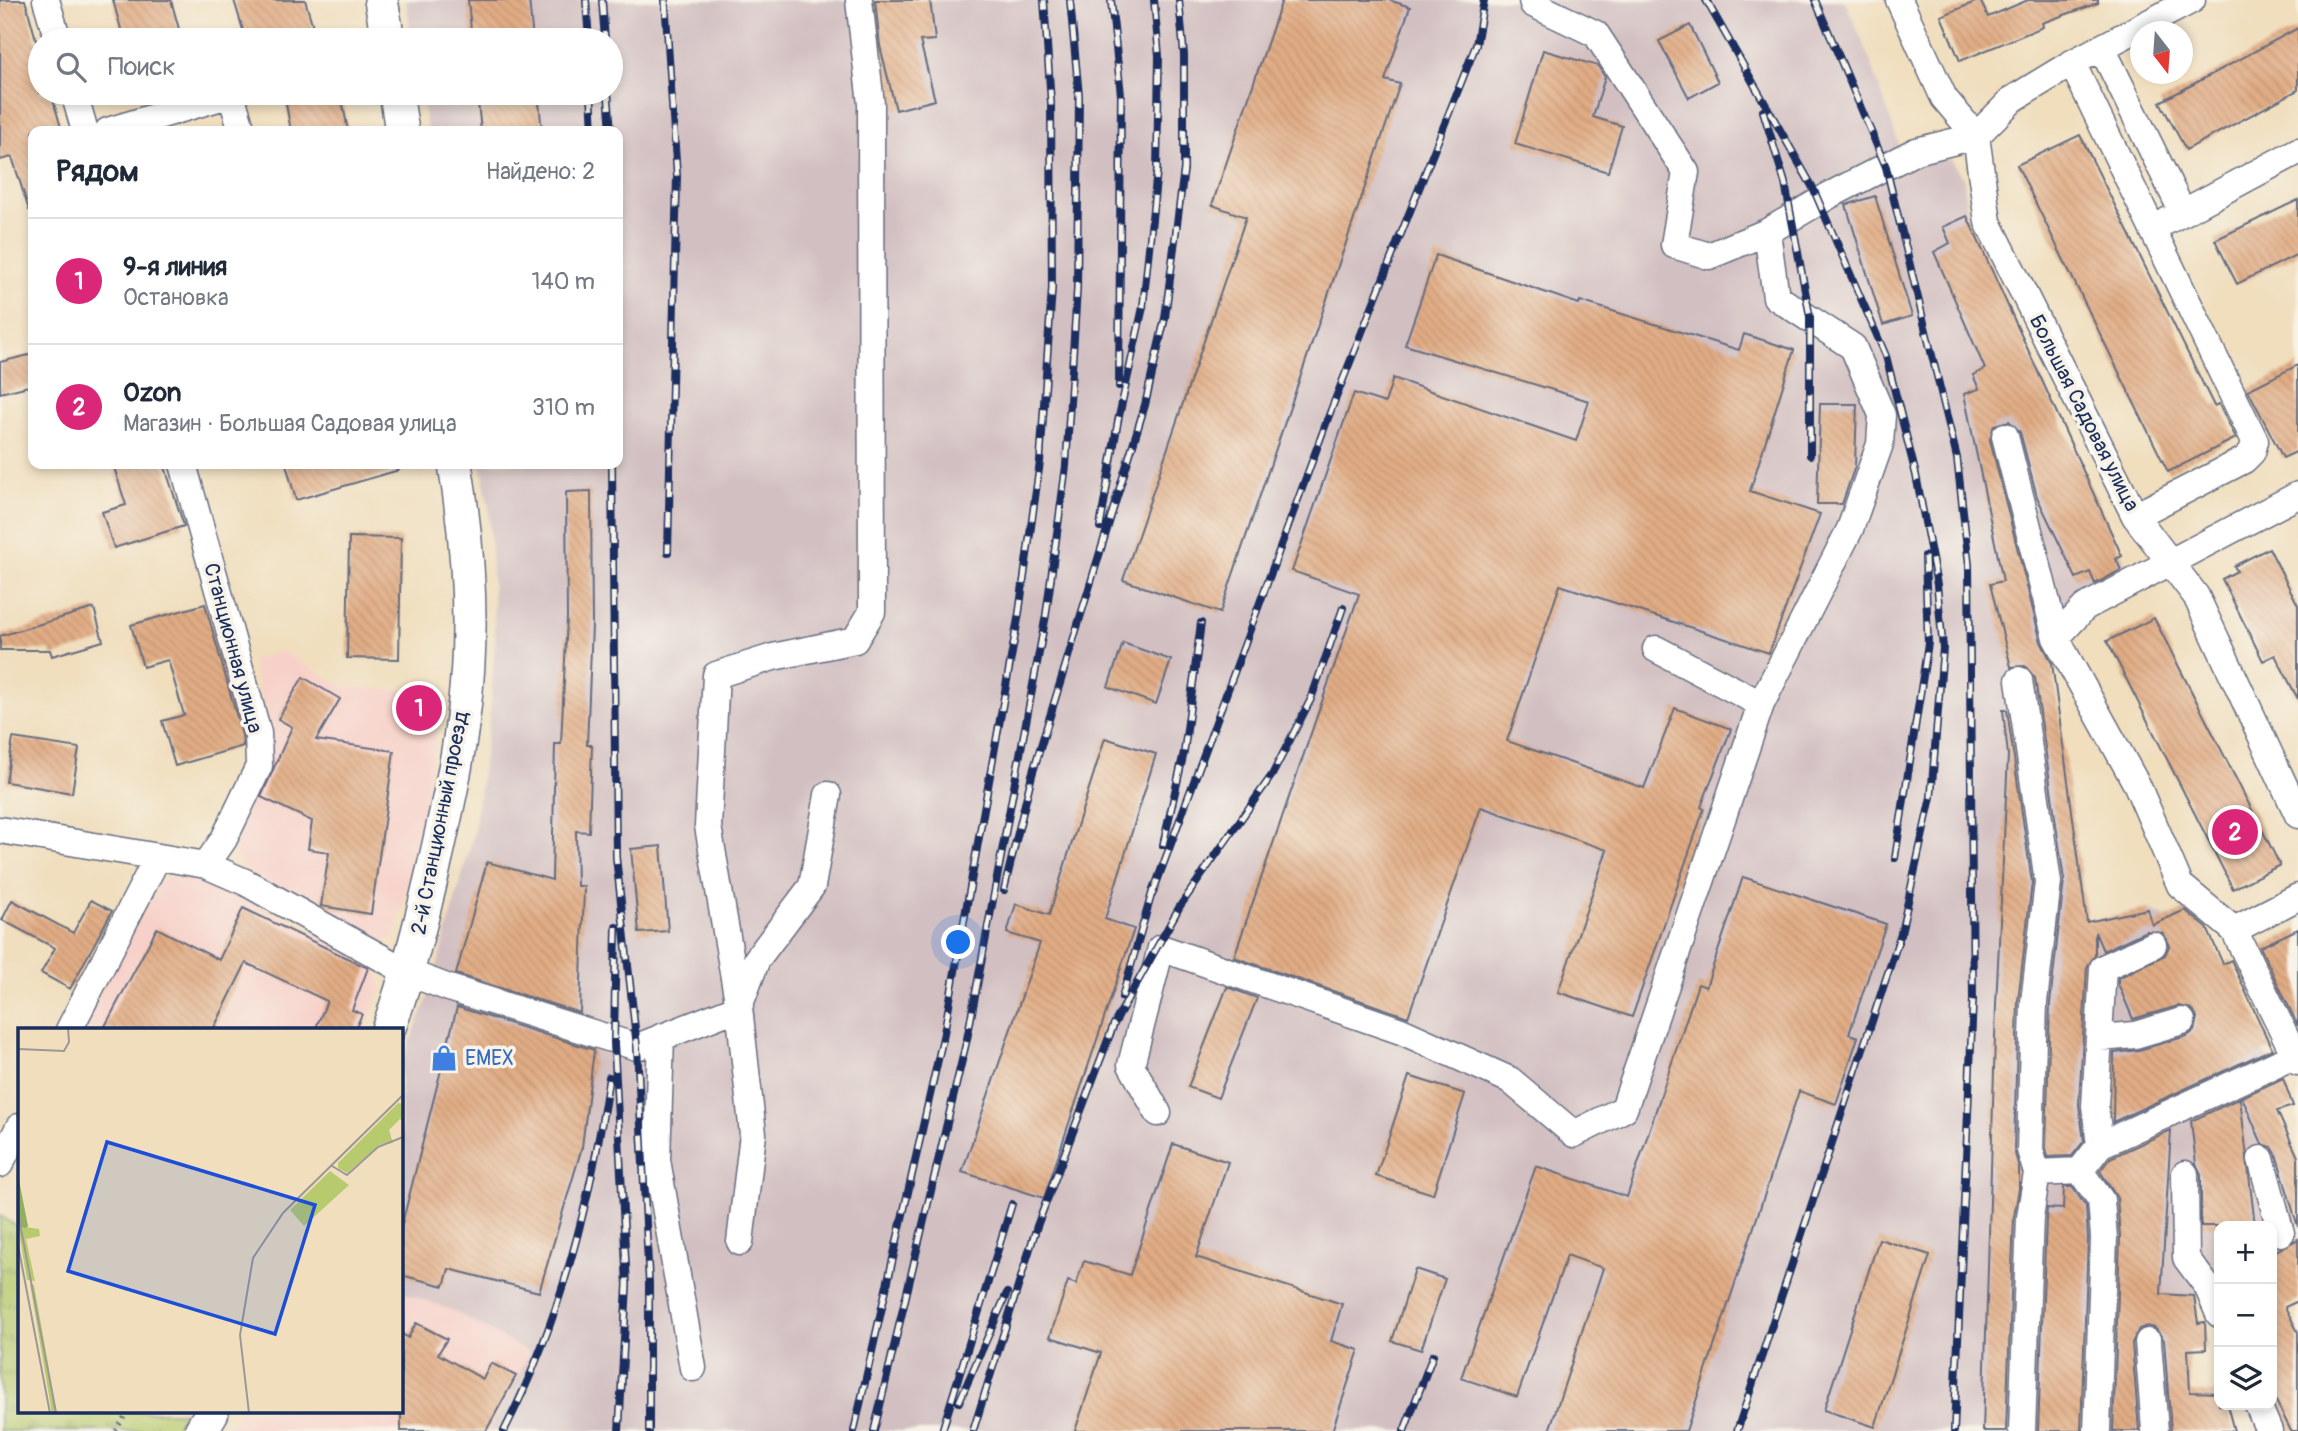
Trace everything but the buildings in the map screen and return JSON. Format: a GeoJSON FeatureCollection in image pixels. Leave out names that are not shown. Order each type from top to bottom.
{"type":"FeatureCollection","features":[{"type":"Feature","properties":{"kind":"main road"},"geometry":{"type":"LineString","coordinates":[[381,0],[386,28]]}},
{"type":"Feature","properties":{"kind":"main road"},"geometry":{"type":"LineString","coordinates":[[398,105],[401,126]]}},
{"type":"Feature","properties":{"kind":"main road","name":"2-й Станционный проезд"},"geometry":{"type":"LineString","coordinates":[[389,1028],[409,973],[443,828],[464,709],[469,643],[463,513],[457,469]]}},
{"type":"Feature","properties":{"kind":"main road"},"geometry":{"type":"LineString","coordinates":[[201,1431],[211,1414]]}},
{"type":"Feature","properties":{"kind":"street"},"geometry":{"type":"LineString","coordinates":[[47,0],[55,28]]}},
{"type":"Feature","properties":{"kind":"street"},"geometry":{"type":"LineString","coordinates":[[740,1242],[753,1134],[739,1007],[708,826],[716,675],[773,657],[855,640],[872,612],[871,104],[859,0]]}},
{"type":"Feature","properties":{"kind":"street"},"geometry":{"type":"LineString","coordinates":[[1532,0],[1533,4],[1596,34],[1686,172],[1674,245],[1709,256],[1767,232],[1830,195],[1916,151],[1976,136],[2013,99],[2072,63],[2192,0]]}},
{"type":"Feature","properties":{"kind":"street"},"geometry":{"type":"LineString","coordinates":[[1899,0],[1944,98],[1976,136]]}},
{"type":"Feature","properties":{"kind":"street"},"geometry":{"type":"LineString","coordinates":[[2102,48],[2183,213]]}},
{"type":"Feature","properties":{"kind":"street"},"geometry":{"type":"LineString","coordinates":[[2072,63],[2255,441],[2252,452],[2244,460],[2135,516]]}},
{"type":"Feature","properties":{"kind":"street"},"geometry":{"type":"LineString","coordinates":[[77,105],[84,126]]}},
{"type":"Feature","properties":{"kind":"street"},"geometry":{"type":"LineString","coordinates":[[125,126],[194,105]]}},
{"type":"Feature","properties":{"kind":"street"},"geometry":{"type":"LineString","coordinates":[[234,105],[241,126]]}},
{"type":"Feature","properties":{"kind":"street","name":"Большая Садовая улица"},"geometry":{"type":"LineString","coordinates":[[1976,136],[1988,222],[2135,516],[2196,596],[2298,815]]}},
{"type":"Feature","properties":{"kind":"street"},"geometry":{"type":"LineString","coordinates":[[2153,229],[2298,151]]}},
{"type":"Feature","properties":{"kind":"street"},"geometry":{"type":"LineString","coordinates":[[1158,1113],[1132,1065],[1161,948],[1401,1031],[1510,1080],[1574,1133],[1624,1109],[1761,704],[1850,529],[1880,444],[1882,415],[1853,347],[1776,297],[1767,232]]}},
{"type":"Feature","properties":{"kind":"street"},"geometry":{"type":"LineString","coordinates":[[2005,436],[2056,638],[2137,785],[2180,885],[2234,930],[2297,1057],[2100,1145],[2080,1171],[2037,1173]]}},
{"type":"Feature","properties":{"kind":"street","name":"Станционная улица"},"geometry":{"type":"LineString","coordinates":[[184,469],[258,733],[259,766],[224,839],[206,865]]}},
{"type":"Feature","properties":{"kind":"street"},"geometry":{"type":"LineString","coordinates":[[2056,638],[2085,607],[2298,495]]}},
{"type":"Feature","properties":{"kind":"street"},"geometry":{"type":"LineString","coordinates":[[1656,649],[1761,704]]}},
{"type":"Feature","properties":{"kind":"street"},"geometry":{"type":"LineString","coordinates":[[2019,680],[2048,882],[2034,1002],[2030,1150],[2037,1173],[2030,1217],[2022,1431]]}},
{"type":"Feature","properties":{"kind":"street"},"geometry":{"type":"LineString","coordinates":[[0,830],[206,865],[245,882],[409,973],[637,1046],[739,1007],[757,959],[812,886],[828,795]]}},
{"type":"Feature","properties":{"kind":"street"},"geometry":{"type":"LineString","coordinates":[[70,1028],[157,858]]}},
{"type":"Feature","properties":{"kind":"street"},"geometry":{"type":"LineString","coordinates":[[2234,930],[2298,897]]}},
{"type":"Feature","properties":{"kind":"street"},"geometry":{"type":"LineString","coordinates":[[2100,1145],[2095,1106],[2103,968],[2153,945]]}},
{"type":"Feature","properties":{"kind":"street"},"geometry":{"type":"LineString","coordinates":[[2100,1038],[2135,1035],[2182,1021]]}},
{"type":"Feature","properties":{"kind":"street"},"geometry":{"type":"LineString","coordinates":[[661,1037],[657,1160],[693,1368]]}},
{"type":"Feature","properties":{"kind":"street"},"geometry":{"type":"LineString","coordinates":[[0,1164],[13,1134]]}},
{"type":"Feature","properties":{"kind":"street"},"geometry":{"type":"LineString","coordinates":[[2261,1159],[2284,1241]]}},
{"type":"Feature","properties":{"kind":"street"},"geometry":{"type":"LineString","coordinates":[[2080,1171],[2101,1200],[2104,1237],[2097,1431]]}},
{"type":"Feature","properties":{"kind":"street"},"geometry":{"type":"LineString","coordinates":[[2185,1174],[2186,1258],[2213,1280]]}},
{"type":"Feature","properties":{"kind":"street"},"geometry":{"type":"LineString","coordinates":[[2148,1342],[2155,1431]]}},
{"type":"Feature","properties":{"kind":"street"},"geometry":{"type":"LineString","coordinates":[[2260,1410],[2269,1431]]}},
{"type":"Feature","properties":{"kind":"path"},"geometry":{"type":"LineString","coordinates":[[117,1431],[126,1414]]}},
{"type":"Feature","properties":{"kind":"shaded area"},"geometry":{"type":"Polygon","coordinates":[[[406,0],[1844,0],[1867,51],[1898,142],[1902,170],[1931,159],[1951,159],[1964,179],[1967,216],[2122,555],[2128,577],[2045,627],[2087,922],[2148,909],[2166,918],[2190,907],[2195,918],[2201,916],[2265,1055],[2284,1080],[2293,1106],[2277,1112],[2298,1157],[2298,1254],[2277,1247],[2277,1221],[2214,1221],[2214,1275],[2195,1296],[2198,1323],[2205,1322],[2206,1349],[2188,1350],[2190,1392],[2214,1393],[2214,1410],[2228,1410],[2234,1431],[489,1431],[530,1353],[452,1310],[402,1292],[402,1062],[429,995],[474,832],[491,705],[495,640],[489,510],[482,469],[623,469],[623,126],[426,126],[423,105],[623,105],[623,28],[410,28],[406,0]]]}},
{"type":"Feature","properties":{"kind":"shaded area"},"geometry":{"type":"Polygon","coordinates":[[[281,651],[343,686],[442,694],[423,821],[396,932],[389,940],[375,944],[248,872],[236,858],[234,840],[269,728],[251,659],[281,651]]]}},
{"type":"Feature","properties":{"kind":"shaded area"},"geometry":{"type":"Polygon","coordinates":[[[182,875],[203,878],[243,895],[369,963],[378,973],[381,989],[365,1028],[83,1028],[158,882],[182,875]]]}},
{"type":"Feature","properties":{"kind":"shaded area"},"geometry":{"type":"Polygon","coordinates":[[[402,1292],[452,1310],[531,1353],[489,1431],[228,1431],[238,1414],[402,1414],[402,1292]]]}},
{"type":"Feature","properties":{"kind":"green space"},"geometry":{"type":"Polygon","coordinates":[[[0,1216],[18,1225],[18,1414],[183,1414],[174,1431],[0,1431],[0,1216]]]}},
{"type":"Feature","properties":{"kind":"railway"},"geometry":{"type":"LineString","coordinates":[[586,0],[588,28]]}},
{"type":"Feature","properties":{"kind":"railway"},"geometry":{"type":"LineString","coordinates":[[602,0],[604,28]]}},
{"type":"Feature","properties":{"kind":"railway"},"geometry":{"type":"LineString","coordinates":[[665,0],[677,176],[668,552]]}},
{"type":"Feature","properties":{"kind":"railway"},"geometry":{"type":"LineString","coordinates":[[854,1431],[944,1033],[1019,613],[1040,462],[1052,288],[1051,103],[1044,0]]}},
{"type":"Feature","properties":{"kind":"railway"},"geometry":{"type":"LineString","coordinates":[[874,1431],[967,1039],[1046,615],[1066,466],[1077,289],[1079,96],[1070,0]]}},
{"type":"Feature","properties":{"kind":"railway"},"geometry":{"type":"LineString","coordinates":[[1111,0],[1121,95],[1119,386]]}},
{"type":"Feature","properties":{"kind":"railway"},"geometry":{"type":"LineString","coordinates":[[1100,527],[1118,421],[1143,307],[1157,170],[1159,56],[1154,0]]}},
{"type":"Feature","properties":{"kind":"railway"},"geometry":{"type":"LineString","coordinates":[[1004,890],[1032,775],[1145,405],[1165,318],[1184,169],[1184,55],[1179,0]]}},
{"type":"Feature","properties":{"kind":"railway"},"geometry":{"type":"LineString","coordinates":[[1152,895],[1331,410],[1476,45],[1484,0]]}},
{"type":"Feature","properties":{"kind":"railway"},"geometry":{"type":"LineString","coordinates":[[1706,0],[1812,186],[1886,356],[1916,475],[1937,585],[1943,648],[1931,797],[1901,933],[1737,1431]]}},
{"type":"Feature","properties":{"kind":"railway"},"geometry":{"type":"LineString","coordinates":[[1815,0],[1886,167],[1957,458],[1969,565],[1973,999],[1954,1431]]}},
{"type":"Feature","properties":{"kind":"railway"},"geometry":{"type":"LineString","coordinates":[[592,105],[593,126]]}},
{"type":"Feature","properties":{"kind":"railway"},"geometry":{"type":"LineString","coordinates":[[609,105],[611,126]]}},
{"type":"Feature","properties":{"kind":"railway"},"geometry":{"type":"LineString","coordinates":[[1763,111],[1785,183],[1810,317],[1810,455]]}},
{"type":"Feature","properties":{"kind":"railway"},"geometry":{"type":"LineString","coordinates":[[612,469],[616,857],[637,1047],[649,1283],[649,1431]]}},
{"type":"Feature","properties":{"kind":"railway"},"geometry":{"type":"LineString","coordinates":[[1895,858],[1928,643],[1925,556]]}},
{"type":"Feature","properties":{"kind":"railway"},"geometry":{"type":"LineString","coordinates":[[973,1431],[1037,1226],[1114,1024],[1180,906],[1272,775],[1311,699],[1343,608]]}},
{"type":"Feature","properties":{"kind":"railway"},"geometry":{"type":"LineString","coordinates":[[1163,845],[1184,752],[1201,623]]}},
{"type":"Feature","properties":{"kind":"railway"},"geometry":{"type":"LineString","coordinates":[[1122,997],[1154,886]]}},
{"type":"Feature","properties":{"kind":"railway"},"geometry":{"type":"LineString","coordinates":[[616,927],[614,1043],[627,1285],[619,1431]]}},
{"type":"Feature","properties":{"kind":"railway"},"geometry":{"type":"LineString","coordinates":[[504,1431],[524,1389],[558,1303],[583,1214],[609,1077]]}},
{"type":"Feature","properties":{"kind":"railway"},"geometry":{"type":"LineString","coordinates":[[942,1431],[1012,1204]]}},
{"type":"Feature","properties":{"kind":"railway"},"geometry":{"type":"LineString","coordinates":[[959,1402],[1007,1293]]}},
{"type":"Feature","properties":{"kind":"railway"},"geometry":{"type":"LineString","coordinates":[[1404,1431],[1433,1355]]}},
{"type":"Feature","properties":{"kind":"place","name":"9-я линия"},"geometry":{"type":"Point","coordinates":[419,708]}},
{"type":"Feature","properties":{"kind":"place","name":"Ozon"},"geometry":{"type":"Point","coordinates":[2235,832]}},
{"type":"Feature","properties":{"kind":"place","name":"EMEX"},"geometry":{"type":"Point","coordinates":[444,1058]}}]}
